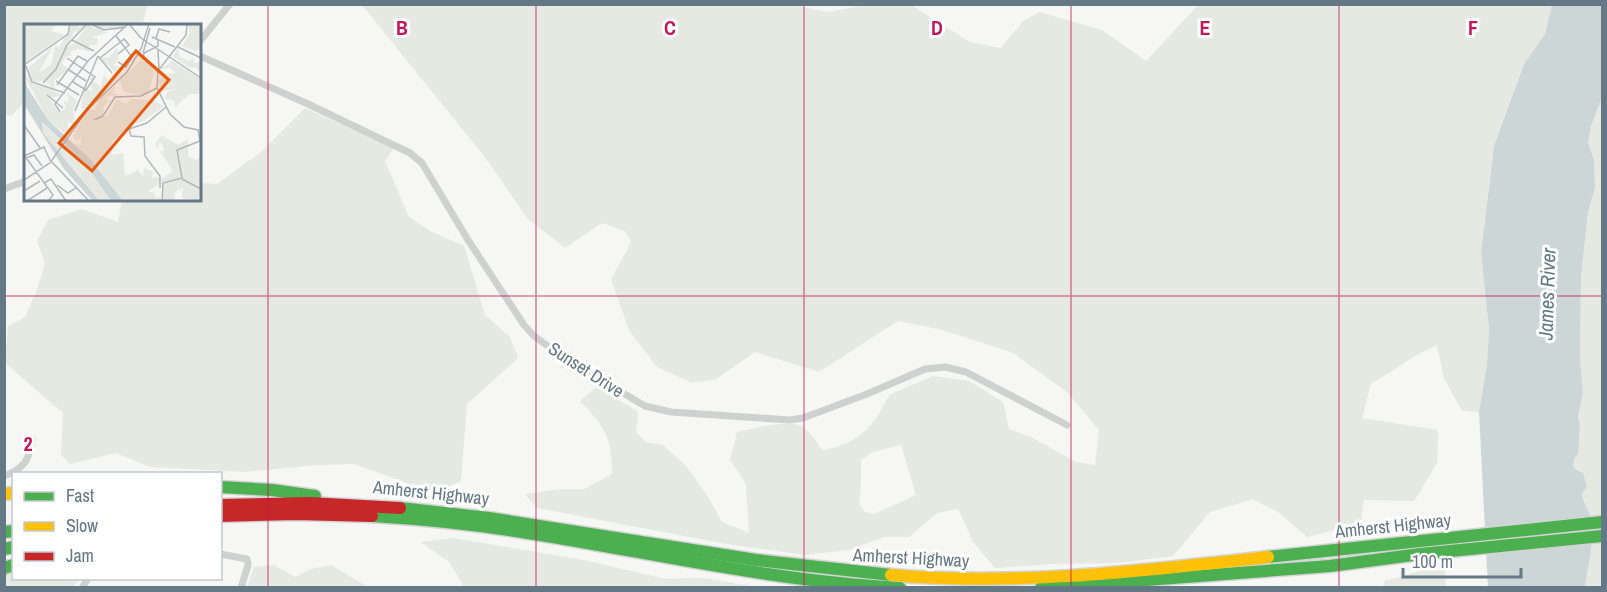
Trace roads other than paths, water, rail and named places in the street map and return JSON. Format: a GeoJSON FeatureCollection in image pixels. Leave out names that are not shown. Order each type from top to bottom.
{"type":"FeatureCollection","features":[{"type":"Feature","properties":{"kind":"highway"},"geometry":{"type":"LineString","coordinates":[[222,487],[272,490],[378,504]]}},
{"type":"Feature","properties":{"kind":"highway","name":"Amherst Highway"},"geometry":{"type":"LineString","coordinates":[[222,505],[296,502],[378,504],[539,524],[753,560],[846,572],[937,579],[1058,578],[1420,548],[1602,536]]}},
{"type":"Feature","properties":{"kind":"highway","name":"Amherst Highway"},"geometry":{"type":"LineString","coordinates":[[222,518],[258,514],[329,514],[433,520],[514,531],[785,577],[900,588]]}},
{"type":"Feature","properties":{"kind":"highway","name":"Amherst Highway"},"geometry":{"type":"LineString","coordinates":[[1041,588],[1330,566],[1420,548],[1602,522]]}},
{"type":"Feature","properties":{"kind":"street"},"geometry":{"type":"LineString","coordinates":[[201,40],[230,4]]}},
{"type":"Feature","properties":{"kind":"street","name":"Sunset Drive"},"geometry":{"type":"LineString","coordinates":[[201,57],[319,109],[402,148],[414,156],[422,163],[468,240],[524,325],[567,360],[645,406],[671,412],[790,420],[803,418],[867,394],[925,369],[945,367],[966,372],[1067,425]]}},
{"type":"Feature","properties":{"kind":"street"},"geometry":{"type":"LineString","coordinates":[[4,189],[24,183]]}},
{"type":"Feature","properties":{"kind":"street"},"geometry":{"type":"LineString","coordinates":[[15,472],[24,466],[31,450],[32,438]]}},
{"type":"Feature","properties":{"kind":"street"},"geometry":{"type":"LineString","coordinates":[[223,555],[247,559],[248,565],[241,588]]}},
{"type":"Feature","properties":{"kind":"water","name":"James River"},"geometry":{"type":"Polygon","coordinates":[[[1552,5],[1602,5],[1602,97],[1591,126],[1588,143],[1594,160],[1595,188],[1588,212],[1581,276],[1580,356],[1583,393],[1578,417],[1580,425],[1578,454],[1573,465],[1575,469],[1583,473],[1587,487],[1582,494],[1592,524],[1591,552],[1585,587],[1488,588],[1479,412],[1487,365],[1489,329],[1481,254],[1494,146],[1524,64],[1545,34],[1552,5]]]}}]}
